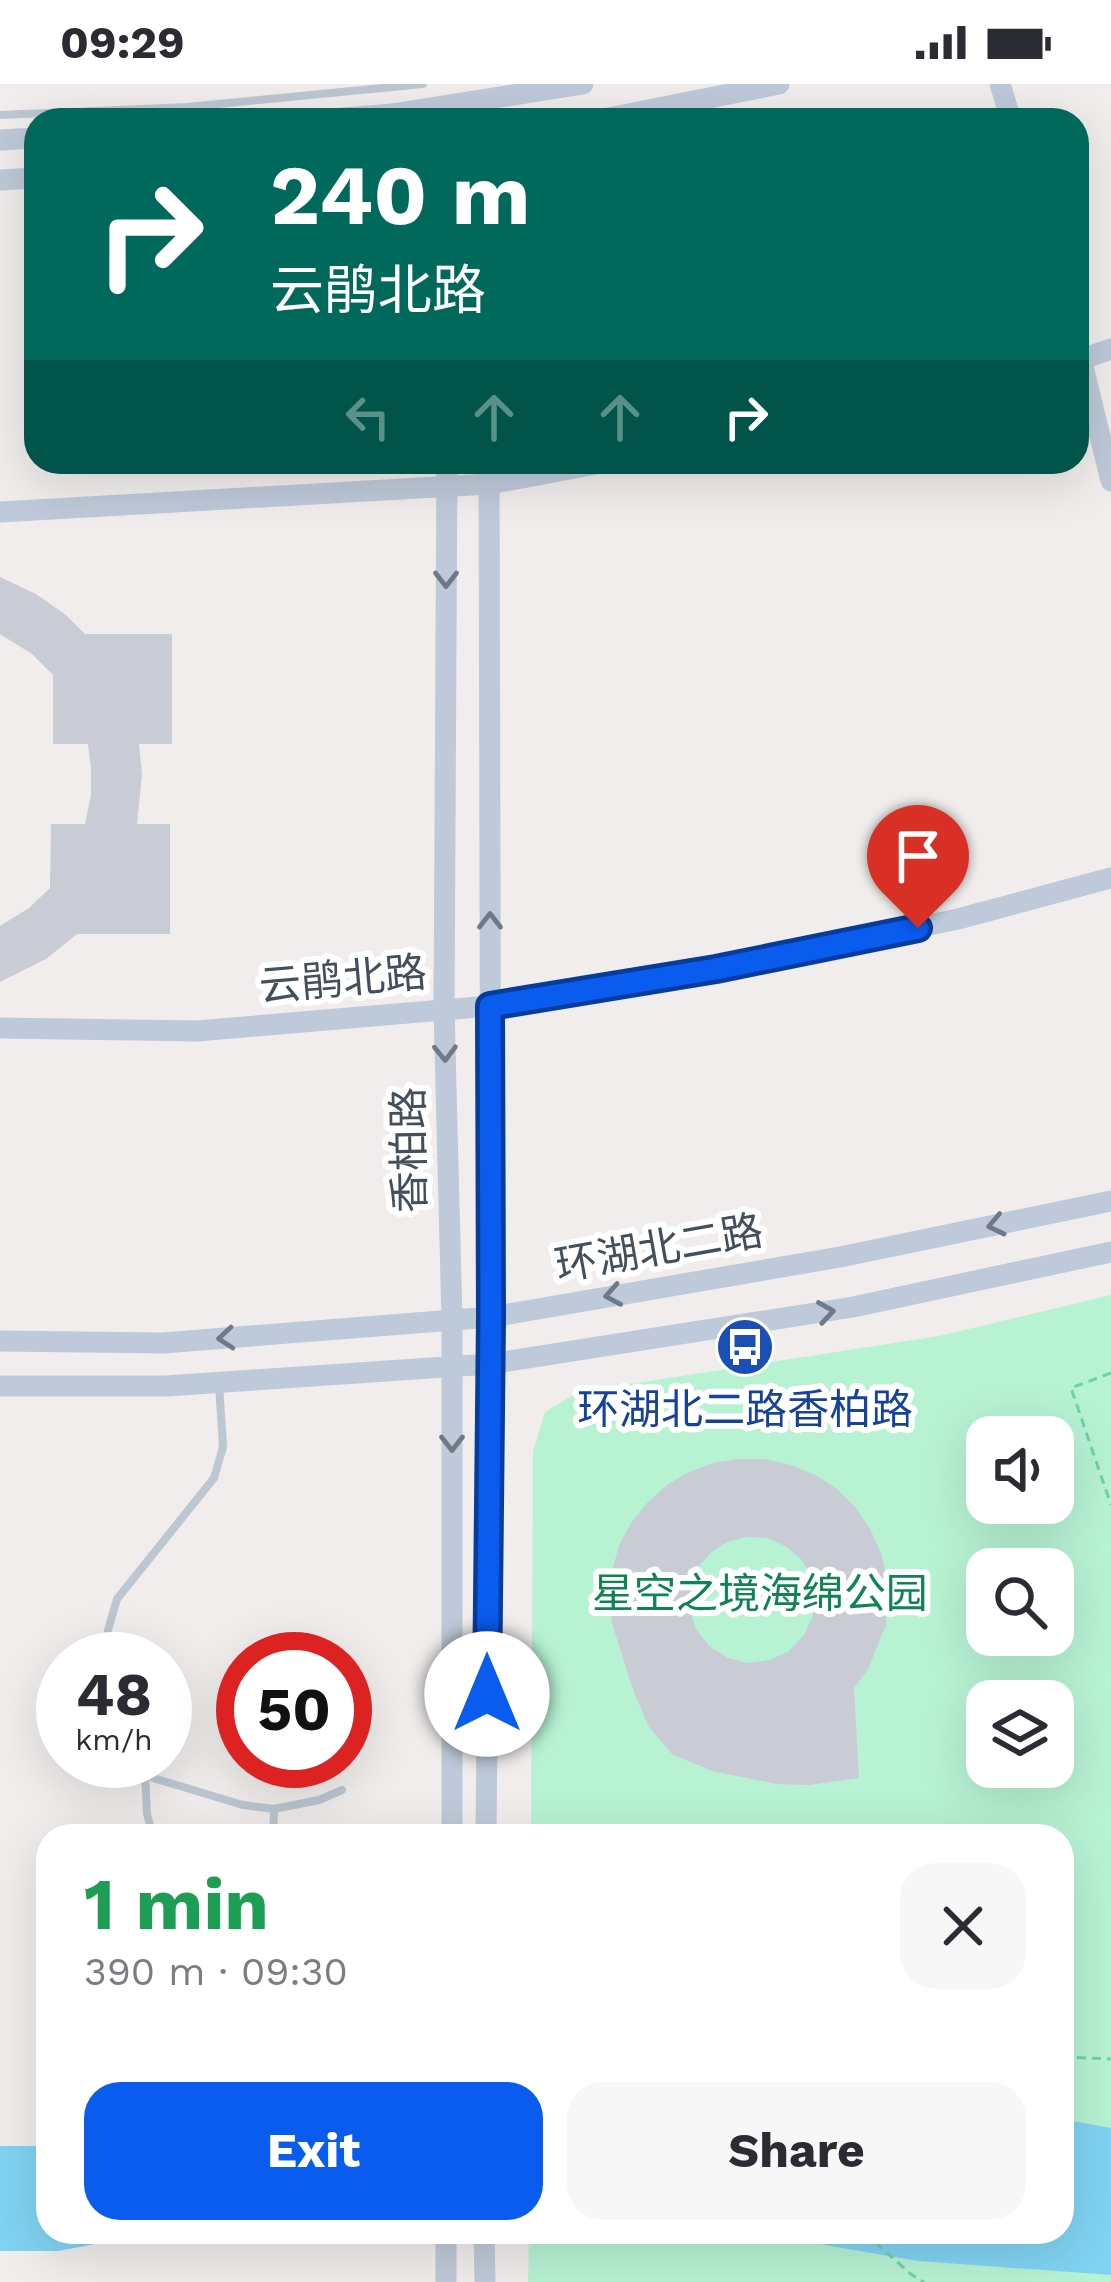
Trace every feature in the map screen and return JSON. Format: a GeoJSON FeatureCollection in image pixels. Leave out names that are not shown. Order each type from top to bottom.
{"type":"FeatureCollection","features":[{"type":"Feature","properties":{"kind":"main road"},"geometry":{"type":"LineString","coordinates":[[496,108],[583,84]]}},
{"type":"Feature","properties":{"kind":"main road"},"geometry":{"type":"LineString","coordinates":[[658,108],[779,84]]}},
{"type":"Feature","properties":{"kind":"main road"},"geometry":{"type":"LineString","coordinates":[[1089,394],[1111,481]]}},
{"type":"Feature","properties":{"kind":"main road","name":"香柏路"},"geometry":{"type":"LineString","coordinates":[[447,474],[444,1009],[452,1320],[452,1824]]}},
{"type":"Feature","properties":{"kind":"main road"},"geometry":{"type":"LineString","coordinates":[[0,512],[447,486],[486,474]]}},
{"type":"Feature","properties":{"kind":"main road","name":"香柏路"},"geometry":{"type":"LineString","coordinates":[[486,1824],[491,1317],[489,474]]}},
{"type":"Feature","properties":{"kind":"main road","name":"云鹃北路"},"geometry":{"type":"LineString","coordinates":[[0,1028],[197,1031],[490,1006],[870,938],[1111,878]]}},
{"type":"Feature","properties":{"kind":"main road","name":"环湖北二路"},"geometry":{"type":"LineString","coordinates":[[0,1341],[163,1343],[491,1317],[840,1257],[1111,1201]]}},
{"type":"Feature","properties":{"kind":"main road","name":"环湖北二路"},"geometry":{"type":"LineString","coordinates":[[0,1386],[166,1386],[490,1364],[853,1307],[1111,1252]]}},
{"type":"Feature","properties":{"kind":"main road"},"geometry":{"type":"LineString","coordinates":[[446,2244],[446,2282]]}},
{"type":"Feature","properties":{"kind":"main road"},"geometry":{"type":"LineString","coordinates":[[484,2244],[484,2282]]}},
{"type":"Feature","properties":{"kind":"lane"},"geometry":{"type":"LineString","coordinates":[[167,108],[424,84]]}},
{"type":"Feature","properties":{"kind":"lane"},"geometry":{"type":"LineString","coordinates":[[108,1632],[117,1599],[214,1478],[223,1447],[219,1383]]}},
{"type":"Feature","properties":{"kind":"lane"},"geometry":{"type":"LineString","coordinates":[[146,1788],[150,1824]]}},
{"type":"Feature","properties":{"kind":"lane"},"geometry":{"type":"LineString","coordinates":[[186,1788],[274,1809],[342,1790]]}},
{"type":"Feature","properties":{"kind":"lane"},"geometry":{"type":"LineString","coordinates":[[273,1824],[274,1809]]}},
{"type":"Feature","properties":{"kind":"path"},"geometry":{"type":"LineString","coordinates":[[1111,1372],[1071,1388],[1111,1505]]}},
{"type":"Feature","properties":{"kind":"path"},"geometry":{"type":"LineString","coordinates":[[1074,2057],[1111,2059]]}},
{"type":"Feature","properties":{"kind":"path"},"geometry":{"type":"LineString","coordinates":[[877,2244],[924,2282]]}},
{"type":"Feature","properties":{"kind":"green space","name":"星空之境海绵公园"},"geometry":{"type":"Polygon","coordinates":[[[1111,1295],[1111,2282],[528,2282],[529,2244],[1074,2244],[1074,1824],[531,1824],[533,1451],[545,1412],[578,1392],[939,1336],[1111,1295]]]}},
{"type":"Feature","properties":{"kind":"water"},"geometry":{"type":"Polygon","coordinates":[[[1074,2121],[1111,2128],[1111,2275],[918,2261],[825,2245],[1074,2244],[1074,2121]]]}},
{"type":"Feature","properties":{"kind":"water"},"geometry":{"type":"Polygon","coordinates":[[[0,2146],[36,2146],[36,2244],[95,2244],[58,2251],[0,2251],[0,2146]]]}},
{"type":"Feature","properties":{"kind":"building"},"geometry":{"type":"Polygon","coordinates":[[[0,577],[36,594],[85,634],[172,634],[172,744],[139,744],[142,774],[137,824],[170,824],[170,934],[77,934],[46,959],[0,982],[0,926],[50,888],[51,824],[85,824],[91,769],[88,744],[53,744],[53,675],[32,654],[0,634],[0,577]]]}},
{"type":"Feature","properties":{"kind":"building"},"geometry":{"type":"Polygon","coordinates":[[[765,1459],[815,1475],[837,1489],[870,1529],[887,1578],[886,1625],[868,1669],[854,1688],[859,1778],[777,1784],[712,1771],[672,1754],[649,1727],[612,1623],[612,1571],[619,1546],[647,1503],[667,1485],[713,1463],[765,1459]],[[767,1538],[727,1542],[710,1553],[690,1587],[689,1609],[696,1629],[709,1646],[748,1663],[789,1651],[813,1616],[816,1596],[801,1559],[767,1538]]]}},
{"type":"Feature","properties":{"kind":"place","name":"环湖北二路香柏路"},"geometry":{"type":"Point","coordinates":[745,1347]}},
{"type":"Feature","properties":{"kind":"route"},"geometry":{"type":"LineString","coordinates":[[487,1694],[490,1006],[716,969],[918,928]]}}]}
